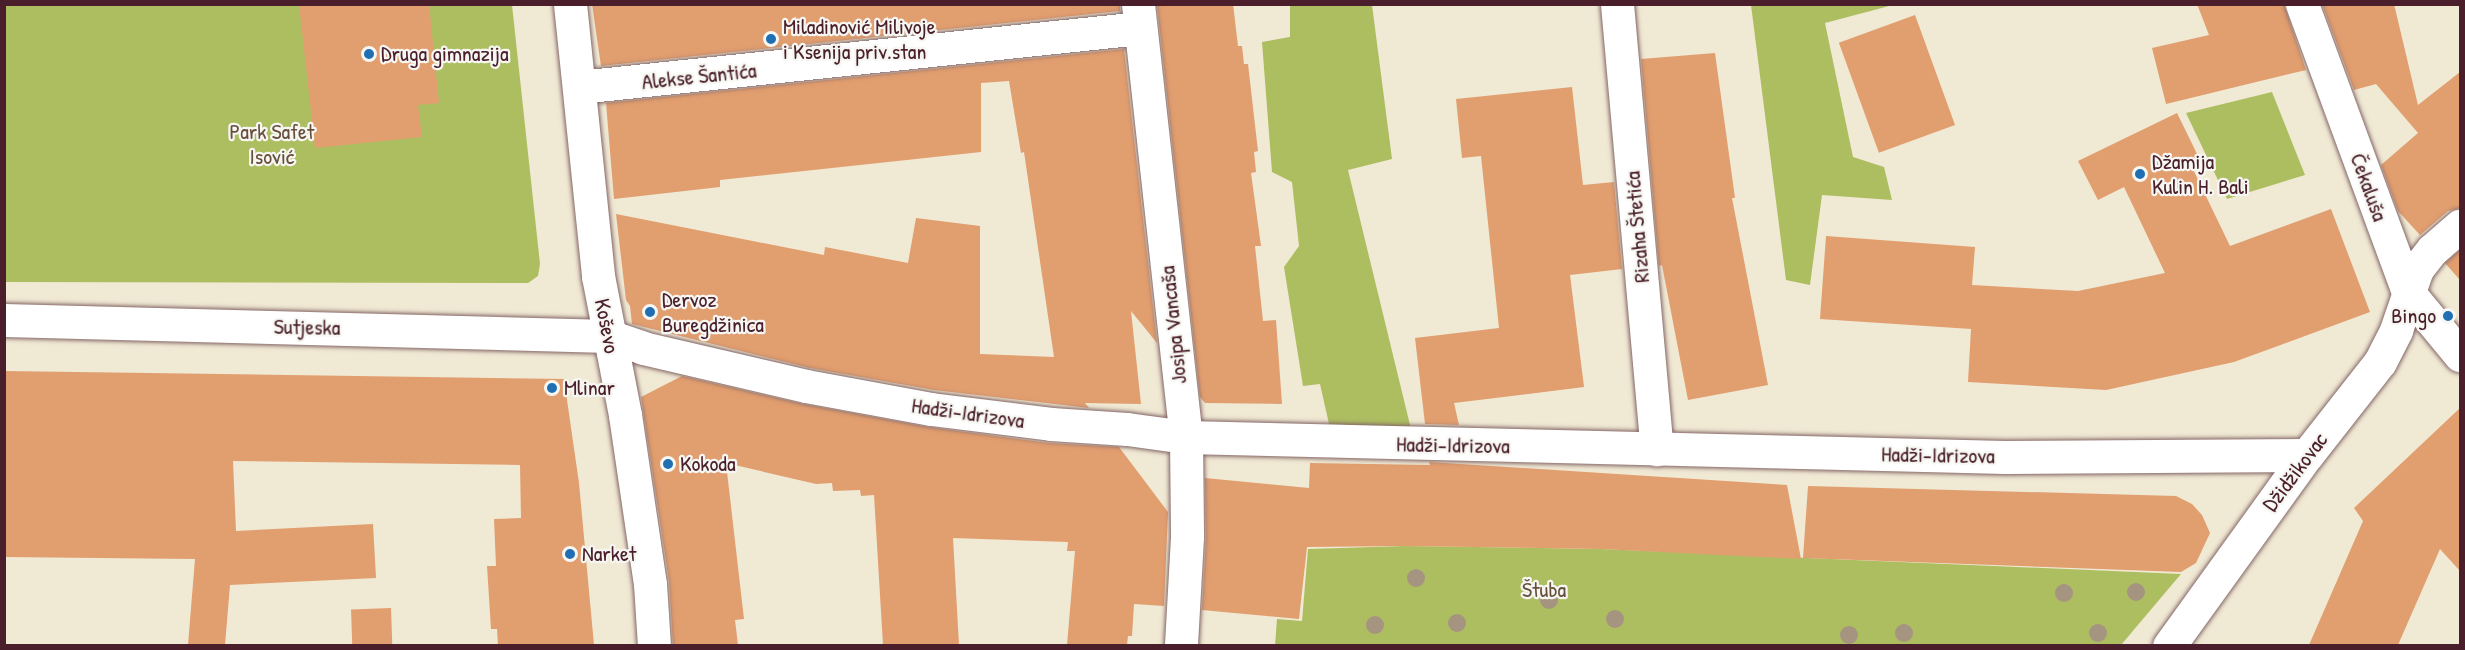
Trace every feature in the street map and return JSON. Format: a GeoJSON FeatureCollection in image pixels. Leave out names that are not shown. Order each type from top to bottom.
{"type":"FeatureCollection","features":[{"type":"Feature","properties":{"kind":"street","name":"Koševo"},"geometry":{"type":"LineString","coordinates":[[570,4],[598,276],[625,415],[650,584],[654,645]]}},
{"type":"Feature","properties":{"kind":"street","name":"Rizaha Štetića"},"geometry":{"type":"LineString","coordinates":[[1617,4],[1657,449]]}},
{"type":"Feature","properties":{"kind":"street","name":"Čekaluša"},"geometry":{"type":"LineString","coordinates":[[2302,4],[2408,292],[2460,355]]}},
{"type":"Feature","properties":{"kind":"street","name":"Alekse Šantića"},"geometry":{"type":"LineString","coordinates":[[579,87],[601,87],[1139,16]]}},
{"type":"Feature","properties":{"kind":"street","name":"Josipa Vancaša"},"geometry":{"type":"LineString","coordinates":[[1139,16],[1186,437],[1187,537],[1181,645]]}},
{"type":"Feature","properties":{"kind":"street","name":"Džidžikovac"},"geometry":{"type":"LineString","coordinates":[[2169,645],[2307,455],[2380,362],[2396,330],[2417,270],[2432,250],[2460,226]]}},
{"type":"Feature","properties":{"kind":"street","name":"Sutjeska"},"geometry":{"type":"LineString","coordinates":[[4,320],[609,336]]}},
{"type":"Feature","properties":{"kind":"street","name":"Hadži-Idrizova"},"geometry":{"type":"LineString","coordinates":[[609,336],[643,348],[806,386],[931,409],[1051,424],[1127,429],[1186,437],[2005,457],[2307,455]]}},
{"type":"Feature","properties":{"kind":"green space","name":"Park Safet Isović"},"geometry":{"type":"Polygon","coordinates":[[[5,5],[512,5],[540,264],[538,276],[528,283],[5,282],[5,5]]]}},
{"type":"Feature","properties":{"kind":"green space"},"geometry":{"type":"Polygon","coordinates":[[[1290,5],[1372,5],[1392,159],[1348,170],[1411,429],[1329,424],[1320,384],[1303,386],[1284,267],[1299,246],[1292,182],[1272,172],[1262,42],[1290,37],[1290,5]]]}},
{"type":"Feature","properties":{"kind":"green space"},"geometry":{"type":"Polygon","coordinates":[[[1751,5],[1893,5],[1825,23],[1853,157],[1884,167],[1892,200],[1822,195],[1810,285],[1786,280],[1751,5]]]}},
{"type":"Feature","properties":{"kind":"green space"},"geometry":{"type":"Polygon","coordinates":[[[2272,92],[2305,175],[2227,199],[2186,113],[2272,92]]]}},
{"type":"Feature","properties":{"kind":"green space","name":"Štuba"},"geometry":{"type":"Polygon","coordinates":[[[1405,546],[1601,549],[2181,574],[2121,645],[1275,646],[1277,619],[1302,621],[1308,549],[1405,546]]]}},
{"type":"Feature","properties":{"kind":"building","name":"Druga gimnazija"},"geometry":{"type":"Polygon","coordinates":[[[299,4],[429,4],[439,103],[418,105],[422,137],[315,148],[299,4]]]}},
{"type":"Feature","properties":{"kind":"building"},"geometry":{"type":"Polygon","coordinates":[[[592,4],[1120,4],[1120,11],[601,66],[592,4]]]}},
{"type":"Feature","properties":{"kind":"building"},"geometry":{"type":"Polygon","coordinates":[[[1157,4],[1233,4],[1238,46],[1242,46],[1244,64],[1248,64],[1258,151],[1254,152],[1256,172],[1251,173],[1261,246],[1255,246],[1263,321],[1276,320],[1282,404],[1205,403],[1200,397],[1157,4]]]}},
{"type":"Feature","properties":{"kind":"building"},"geometry":{"type":"Polygon","coordinates":[[[2197,4],[2284,4],[2306,70],[2166,104],[2152,48],[2209,35],[2197,4]]]}},
{"type":"Feature","properties":{"kind":"building"},"geometry":{"type":"Polygon","coordinates":[[[2322,4],[2394,4],[2418,105],[2460,72],[2460,208],[2448,211],[2420,235],[2398,211],[2381,165],[2418,133],[2376,84],[2354,90],[2322,4]]]}},
{"type":"Feature","properties":{"kind":"building"},"geometry":{"type":"Polygon","coordinates":[[[1915,15],[1955,125],[1879,153],[1839,43],[1915,15]]]}},
{"type":"Feature","properties":{"kind":"building"},"geometry":{"type":"Polygon","coordinates":[[[1124,49],[1157,343],[1131,311],[1141,404],[1085,403],[1089,408],[934,390],[810,368],[632,324],[630,306],[626,300],[616,214],[824,255],[825,247],[908,263],[916,218],[980,226],[980,354],[1054,357],[1024,152],[1021,153],[1009,81],[981,83],[981,152],[720,180],[720,187],[614,199],[606,103],[1124,49]]]}},
{"type":"Feature","properties":{"kind":"building"},"geometry":{"type":"Polygon","coordinates":[[[1715,53],[1735,198],[1732,198],[1768,385],[1688,400],[1662,265],[1659,266],[1641,59],[1715,53]]]}},
{"type":"Feature","properties":{"kind":"building"},"geometry":{"type":"Polygon","coordinates":[[[1572,87],[1583,185],[1614,182],[1622,269],[1570,275],[1584,387],[1454,403],[1459,425],[1425,424],[1415,338],[1499,328],[1481,156],[1462,158],[1456,99],[1572,87]]]}},
{"type":"Feature","properties":{"kind":"building"},"geometry":{"type":"Polygon","coordinates":[[[2177,113],[2198,156],[2189,161],[2230,246],[2331,209],[2370,312],[2234,362],[2106,390],[1968,382],[1971,329],[1820,319],[1826,236],[1975,247],[1972,285],[2078,291],[2165,273],[2124,187],[2098,200],[2078,161],[2177,113]]]}},
{"type":"Feature","properties":{"kind":"building"},"geometry":{"type":"Polygon","coordinates":[[[2460,250],[2460,280],[2445,263],[2460,250]]]}},
{"type":"Feature","properties":{"kind":"building"},"geometry":{"type":"Polygon","coordinates":[[[4,371],[564,379],[579,483],[594,645],[498,645],[497,629],[491,629],[487,566],[496,566],[494,519],[521,518],[520,465],[233,461],[236,531],[373,524],[376,578],[230,585],[225,645],[188,645],[195,559],[4,557],[4,371]]]}},
{"type":"Feature","properties":{"kind":"building"},"geometry":{"type":"Polygon","coordinates":[[[682,376],[803,404],[928,427],[1049,443],[1119,447],[1168,512],[1164,606],[1134,604],[1132,636],[1128,636],[1127,645],[1067,645],[1075,551],[1067,551],[1068,542],[953,538],[959,645],[883,645],[874,495],[861,496],[860,490],[833,491],[832,483],[816,484],[726,463],[744,619],[735,620],[738,645],[673,645],[669,581],[641,397],[682,376]]]}},
{"type":"Feature","properties":{"kind":"building"},"geometry":{"type":"Polygon","coordinates":[[[2460,408],[2460,571],[2440,549],[2398,645],[2309,645],[2363,521],[2354,508],[2460,408]]]}},
{"type":"Feature","properties":{"kind":"building"},"geometry":{"type":"Polygon","coordinates":[[[1429,462],[1787,485],[1801,559],[1601,549],[1307,547],[1299,619],[1202,610],[1206,538],[1205,478],[1309,488],[1310,463],[1430,465],[1429,462]]]}},
{"type":"Feature","properties":{"kind":"building"},"geometry":{"type":"Polygon","coordinates":[[[1808,486],[2176,496],[2192,504],[2202,515],[2210,533],[2196,563],[2181,572],[1803,558],[1808,486]]]}},
{"type":"Feature","properties":{"kind":"building"},"geometry":{"type":"Polygon","coordinates":[[[391,608],[392,645],[352,646],[351,609],[391,608]]]}},
{"type":"Feature","properties":{"kind":"place","name":"Miladinović Milivoje i Ksenija priv.stan"},"geometry":{"type":"Point","coordinates":[771,39]}},
{"type":"Feature","properties":{"kind":"place","name":"Druga gimnazija"},"geometry":{"type":"Point","coordinates":[369,54]}},
{"type":"Feature","properties":{"kind":"place","name":"Džamija Kulin H. Bali"},"geometry":{"type":"Point","coordinates":[2140,174]}},
{"type":"Feature","properties":{"kind":"place","name":"Dervoz Buregdžinica"},"geometry":{"type":"Point","coordinates":[650,312]}},
{"type":"Feature","properties":{"kind":"place","name":"Bingo"},"geometry":{"type":"Point","coordinates":[2448,316]}},
{"type":"Feature","properties":{"kind":"place","name":"Mlinar"},"geometry":{"type":"Point","coordinates":[552,388]}},
{"type":"Feature","properties":{"kind":"place","name":"Kokoda"},"geometry":{"type":"Point","coordinates":[668,464]}},
{"type":"Feature","properties":{"kind":"place","name":"Narket"},"geometry":{"type":"Point","coordinates":[570,554]}}]}
